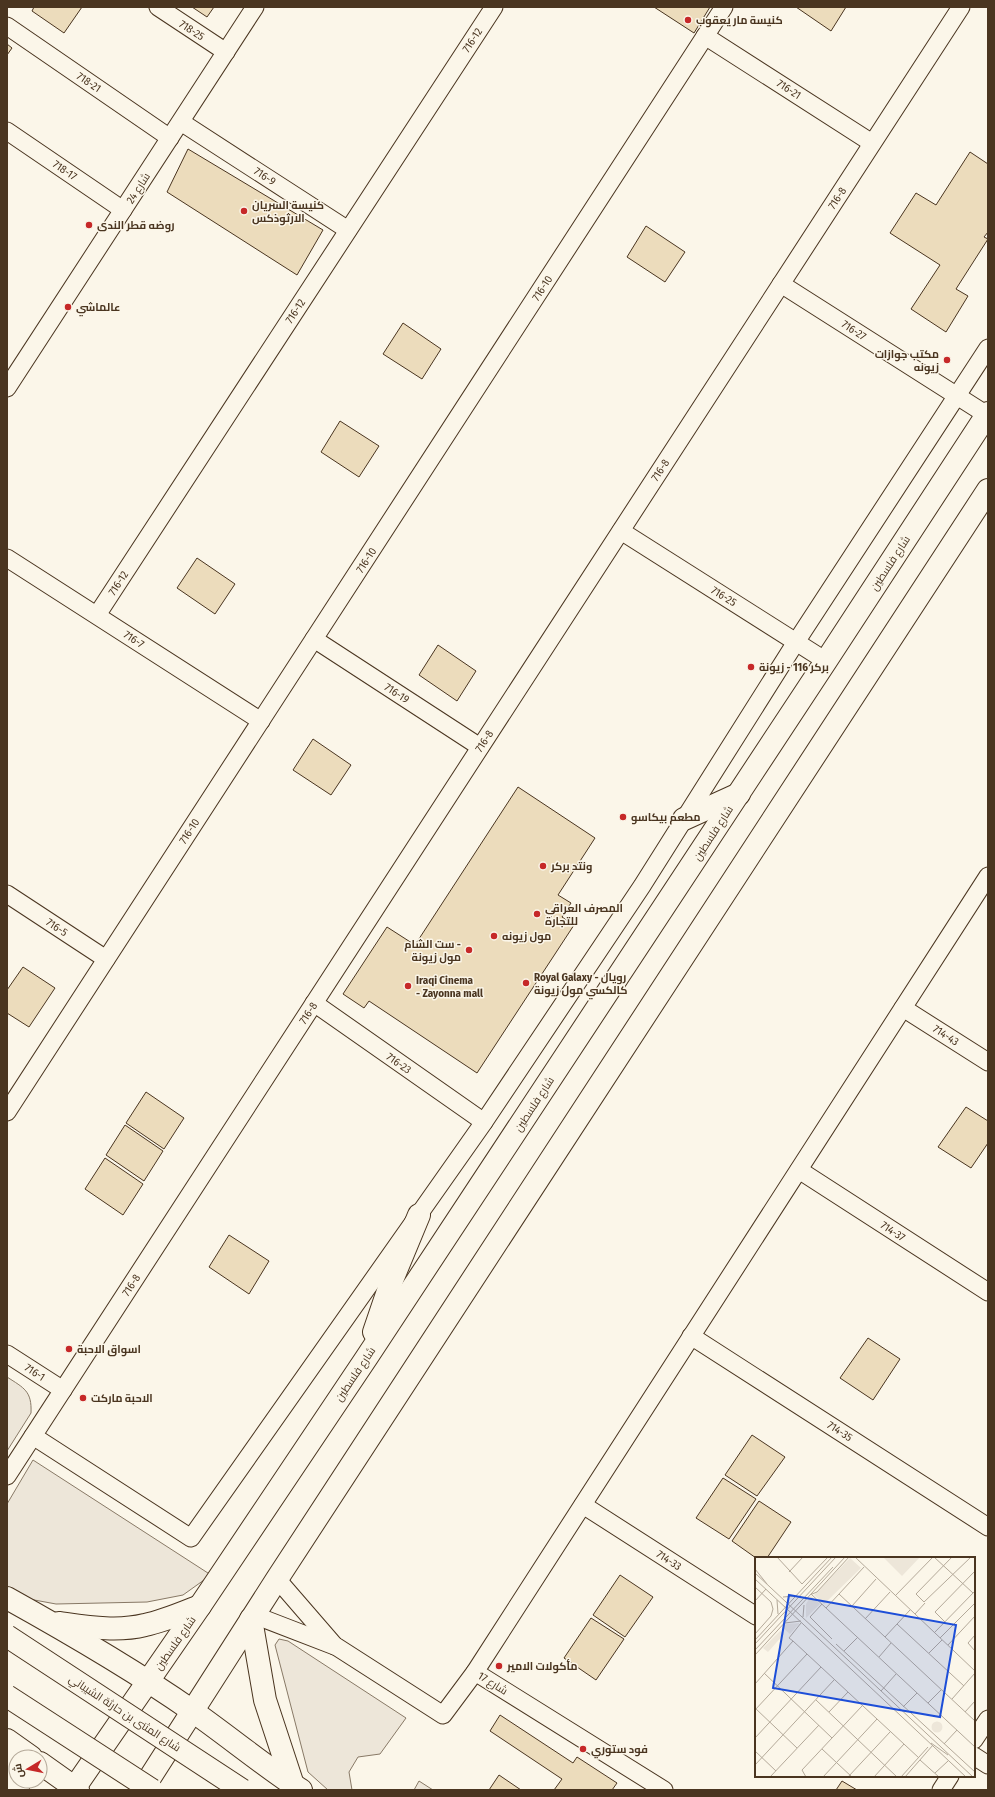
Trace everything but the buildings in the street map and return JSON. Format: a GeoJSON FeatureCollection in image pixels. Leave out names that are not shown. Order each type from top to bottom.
{"type":"FeatureCollection","features":[{"type":"Feature","properties":{"kind":"main road","name":"شارع فلسطين"},"geometry":{"type":"LineString","coordinates":[[75,1789],[149,1682],[367,1357],[739,794],[987,414]]}},
{"type":"Feature","properties":{"kind":"main road"},"geometry":{"type":"LineString","coordinates":[[142,1790],[277,1579],[988,490]]}},
{"type":"Feature","properties":{"kind":"main road"},"geometry":{"type":"LineString","coordinates":[[684,819],[739,794]]}},
{"type":"Feature","properties":{"kind":"main road"},"geometry":{"type":"LineString","coordinates":[[367,1357],[390,1285],[419,1215]]}},
{"type":"Feature","properties":{"kind":"main road"},"geometry":{"type":"LineString","coordinates":[[7,1598],[149,1682],[192,1711],[297,1787]]}},
{"type":"Feature","properties":{"kind":"main road"},"geometry":{"type":"LineString","coordinates":[[49,1622],[97,1629],[144,1626],[173,1617],[200,1606]]}},
{"type":"Feature","properties":{"kind":"main road"},"geometry":{"type":"LineString","coordinates":[[253,1617],[265,1700],[297,1787]]}},
{"type":"Feature","properties":{"kind":"main road","name":"شارع المثنى بن حارثة الشيباني"},"geometry":{"type":"LineString","coordinates":[[7,1636],[242,1790]]}},
{"type":"Feature","properties":{"kind":"main road"},"geometry":{"type":"LineString","coordinates":[[7,1696],[152,1790]]}},
{"type":"Feature","properties":{"kind":"main road"},"geometry":{"type":"LineString","coordinates":[[7,1740],[20,1749]]}},
{"type":"Feature","properties":{"kind":"main road"},"geometry":{"type":"LineString","coordinates":[[7,1757],[18,1790]]}},
{"type":"Feature","properties":{"kind":"main road"},"geometry":{"type":"LineString","coordinates":[[48,1769],[75,1789]]}},
{"type":"Feature","properties":{"kind":"street","name":"718-25"},"geometry":{"type":"LineString","coordinates":[[158,7],[226,52]]}},
{"type":"Feature","properties":{"kind":"street","name":"شارع 24"},"geometry":{"type":"LineString","coordinates":[[7,388],[255,7]]}},
{"type":"Feature","properties":{"kind":"street","name":"716-12"},"geometry":{"type":"LineString","coordinates":[[97,615],[494,7]]}},
{"type":"Feature","properties":{"kind":"street","name":"716-10"},"geometry":{"type":"LineString","coordinates":[[7,1112],[724,7]]}},
{"type":"Feature","properties":{"kind":"street","name":"716-8"},"geometry":{"type":"LineString","coordinates":[[7,1476],[961,7]]}},
{"type":"Feature","properties":{"kind":"street","name":"718-21"},"geometry":{"type":"LineString","coordinates":[[7,26],[170,138]]}},
{"type":"Feature","properties":{"kind":"street","name":"716-21"},"geometry":{"type":"LineString","coordinates":[[705,36],[872,143]]}},
{"type":"Feature","properties":{"kind":"street","name":"716-9"},"geometry":{"type":"LineString","coordinates":[[181,122],[348,230]]}},
{"type":"Feature","properties":{"kind":"street","name":"718-17"},"geometry":{"type":"LineString","coordinates":[[7,131],[123,210]]}},
{"type":"Feature","properties":{"kind":"street","name":"716-27"},"geometry":{"type":"LineString","coordinates":[[781,284],[987,414]]}},
{"type":"Feature","properties":{"kind":"street"},"geometry":{"type":"LineString","coordinates":[[33,1436],[191,1538],[484,1122],[642,886],[796,642],[988,348]]}},
{"type":"Feature","properties":{"kind":"street","name":"716-25"},"geometry":{"type":"LineString","coordinates":[[621,531],[826,661]]}},
{"type":"Feature","properties":{"kind":"street","name":"716-7"},"geometry":{"type":"LineString","coordinates":[[7,558],[261,721]]}},
{"type":"Feature","properties":{"kind":"street","name":"716-19"},"geometry":{"type":"LineString","coordinates":[[314,639],[480,747]]}},
{"type":"Feature","properties":{"kind":"street"},"geometry":{"type":"LineString","coordinates":[[475,1672],[988,876]]}},
{"type":"Feature","properties":{"kind":"street","name":"716-5"},"geometry":{"type":"LineString","coordinates":[[7,894],[106,959]]}},
{"type":"Feature","properties":{"kind":"street","name":"716-23"},"geometry":{"type":"LineString","coordinates":[[314,1003],[484,1122]]}},
{"type":"Feature","properties":{"kind":"street","name":"714-43"},"geometry":{"type":"LineString","coordinates":[[903,1008],[988,1062]]}},
{"type":"Feature","properties":{"kind":"street","name":"714-37"},"geometry":{"type":"LineString","coordinates":[[799,1170],[988,1292]]}},
{"type":"Feature","properties":{"kind":"street","name":"714-35"},"geometry":{"type":"LineString","coordinates":[[691,1336],[988,1527]]}},
{"type":"Feature","properties":{"kind":"street","name":"716-1"},"geometry":{"type":"LineString","coordinates":[[7,1354],[63,1390]]}},
{"type":"Feature","properties":{"kind":"street","name":"714-33"},"geometry":{"type":"LineString","coordinates":[[582,1505],[755,1615]]}},
{"type":"Feature","properties":{"kind":"street","name":"شارع 17"},"geometry":{"type":"LineString","coordinates":[[277,1579],[336,1647]]}},
{"type":"Feature","properties":{"kind":"street","name":"شارع 17"},"geometry":{"type":"LineString","coordinates":[[253,1617],[336,1647],[443,1715],[475,1672],[664,1790]]}},
{"type":"Feature","properties":{"kind":"street"},"geometry":{"type":"LineString","coordinates":[[975,1738],[988,1719]]}},
{"type":"Feature","properties":{"kind":"street"},"geometry":{"type":"LineString","coordinates":[[975,1757],[988,1765]]}},
{"type":"Feature","properties":{"kind":"street"},"geometry":{"type":"LineString","coordinates":[[941,1790],[949,1777]]}},
{"type":"Feature","properties":{"kind":"shaded area"},"geometry":{"type":"Polygon","coordinates":[[[7,1377],[26,1391],[30,1400],[31,1413],[7,1451],[7,1377]]]}},
{"type":"Feature","properties":{"kind":"shaded area"},"geometry":{"type":"Polygon","coordinates":[[[33,1460],[211,1575],[183,1595],[147,1602],[56,1604],[18,1597],[7,1590],[7,1504],[33,1460]]]}},
{"type":"Feature","properties":{"kind":"shaded area"},"geometry":{"type":"Polygon","coordinates":[[[279,1639],[288,1641],[406,1718],[380,1754],[358,1757],[349,1772],[352,1790],[328,1790],[308,1772],[275,1645],[279,1639]]]}},
{"type":"Feature","properties":{"kind":"shaded area"},"geometry":{"type":"Polygon","coordinates":[[[419,1781],[433,1790],[414,1790],[419,1781]]]}},
{"type":"Feature","properties":{"kind":"place","name":"كنيسة مار يعقوب"},"geometry":{"type":"Point","coordinates":[688,20]}},
{"type":"Feature","properties":{"kind":"place","name":"كنيسة السريان الارثوذكس"},"geometry":{"type":"Point","coordinates":[244,211]}},
{"type":"Feature","properties":{"kind":"place","name":"روضه قطر الندى"},"geometry":{"type":"Point","coordinates":[89,225]}},
{"type":"Feature","properties":{"kind":"place","name":"عالماشي"},"geometry":{"type":"Point","coordinates":[68,307]}},
{"type":"Feature","properties":{"kind":"place","name":"مكتب جوازات زيونه"},"geometry":{"type":"Point","coordinates":[947,360]}},
{"type":"Feature","properties":{"kind":"place","name":"بركر 116 - زيونة"},"geometry":{"type":"Point","coordinates":[751,667]}},
{"type":"Feature","properties":{"kind":"place","name":"مطعم بيكاسو"},"geometry":{"type":"Point","coordinates":[623,817]}},
{"type":"Feature","properties":{"kind":"place","name":"ونتد بركر"},"geometry":{"type":"Point","coordinates":[543,866]}},
{"type":"Feature","properties":{"kind":"place","name":"المصرف العراقي للتجارة"},"geometry":{"type":"Point","coordinates":[537,914]}},
{"type":"Feature","properties":{"kind":"place","name":"مول زيونه"},"geometry":{"type":"Point","coordinates":[494,936]}},
{"type":"Feature","properties":{"kind":"place","name":"ست الشام - مول زيونة"},"geometry":{"type":"Point","coordinates":[469,950]}},
{"type":"Feature","properties":{"kind":"place","name":"Royal Galaxy - رويال كالكسي مول زيونة"},"geometry":{"type":"Point","coordinates":[526,983]}},
{"type":"Feature","properties":{"kind":"place","name":"Iraqi Cinema - Zayonna mall"},"geometry":{"type":"Point","coordinates":[408,986]}},
{"type":"Feature","properties":{"kind":"place","name":"اسواق الاحبة"},"geometry":{"type":"Point","coordinates":[69,1349]}},
{"type":"Feature","properties":{"kind":"place","name":"الاحبة ماركت"},"geometry":{"type":"Point","coordinates":[83,1398]}},
{"type":"Feature","properties":{"kind":"place","name":"مأكولات الامير"},"geometry":{"type":"Point","coordinates":[499,1666]}},
{"type":"Feature","properties":{"kind":"place","name":"فود ستوري"},"geometry":{"type":"Point","coordinates":[583,1749]}}]}
